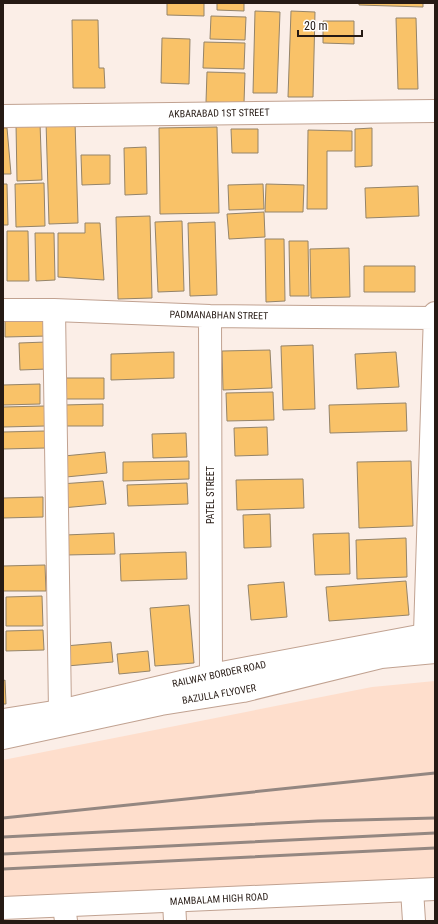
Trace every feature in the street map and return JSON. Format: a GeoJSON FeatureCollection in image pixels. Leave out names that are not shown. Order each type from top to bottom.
{"type":"FeatureCollection","features":[{"type":"Feature","properties":{"kind":"street","name":"AKBARABAD 1ST STREET"},"geometry":{"type":"LineString","coordinates":[[3,116],[435,111]]}},
{"type":"Feature","properties":{"kind":"street","name":"PADMANABHAN STREET"},"geometry":{"type":"LineString","coordinates":[[3,310],[54,310],[210,316],[435,318]]}},
{"type":"Feature","properties":{"kind":"street"},"geometry":{"type":"LineString","coordinates":[[54,310],[60,710]]}},
{"type":"Feature","properties":{"kind":"street"},"geometry":{"type":"LineString","coordinates":[[432,639],[435,313]]}},
{"type":"Feature","properties":{"kind":"street","name":"PATEL STREET"},"geometry":{"type":"LineString","coordinates":[[210,316],[211,675]]}},
{"type":"Feature","properties":{"kind":"street","name":"RAILWAY BORDER ROAD"},"geometry":{"type":"LineString","coordinates":[[3,720],[60,710],[211,675],[432,639]]}},
{"type":"Feature","properties":{"kind":"street","name":"BAZULLA FLYOVER"},"geometry":{"type":"LineString","coordinates":[[3,738],[161,704],[244,691],[381,657],[432,639]]}},
{"type":"Feature","properties":{"kind":"street","name":"MAMBALAM HIGH ROAD"},"geometry":{"type":"LineString","coordinates":[[3,908],[65,913],[175,911],[435,889]]}},
{"type":"Feature","properties":{"kind":"street"},"geometry":{"type":"LineString","coordinates":[[412,890],[414,921]]}},
{"type":"Feature","properties":{"kind":"shaded area"},"geometry":{"type":"Polygon","coordinates":[[[435,681],[435,883],[3,901],[3,760],[372,687],[435,681]]]}},
{"type":"Feature","properties":{"kind":"building"},"geometry":{"type":"Polygon","coordinates":[[[167,3],[204,3],[204,16],[167,15],[167,3]]]}},
{"type":"Feature","properties":{"kind":"building"},"geometry":{"type":"Polygon","coordinates":[[[217,3],[244,3],[244,11],[217,10],[217,3]]]}},
{"type":"Feature","properties":{"kind":"building"},"geometry":{"type":"Polygon","coordinates":[[[359,3],[423,3],[423,7],[359,5],[359,3]]]}},
{"type":"Feature","properties":{"kind":"building"},"geometry":{"type":"Polygon","coordinates":[[[255,11],[280,12],[277,93],[253,93],[255,11]]]}},
{"type":"Feature","properties":{"kind":"building"},"geometry":{"type":"Polygon","coordinates":[[[291,11],[315,12],[313,97],[288,97],[291,11]]]}},
{"type":"Feature","properties":{"kind":"building"},"geometry":{"type":"Polygon","coordinates":[[[211,16],[246,17],[245,40],[210,39],[211,16]]]}},
{"type":"Feature","properties":{"kind":"building"},"geometry":{"type":"Polygon","coordinates":[[[396,18],[416,18],[418,89],[398,89],[396,18]]]}},
{"type":"Feature","properties":{"kind":"building"},"geometry":{"type":"Polygon","coordinates":[[[72,20],[98,20],[99,68],[104,68],[105,88],[73,88],[72,20]]]}},
{"type":"Feature","properties":{"kind":"building"},"geometry":{"type":"Polygon","coordinates":[[[323,21],[354,21],[354,44],[323,43],[323,21]]]}},
{"type":"Feature","properties":{"kind":"building"},"geometry":{"type":"Polygon","coordinates":[[[162,38],[190,39],[189,84],[161,83],[162,38]]]}},
{"type":"Feature","properties":{"kind":"building"},"geometry":{"type":"Polygon","coordinates":[[[204,42],[245,43],[244,69],[203,68],[204,42]]]}},
{"type":"Feature","properties":{"kind":"building"},"geometry":{"type":"Polygon","coordinates":[[[207,72],[245,73],[244,103],[206,102],[207,72]]]}},
{"type":"Feature","properties":{"kind":"building"},"geometry":{"type":"Polygon","coordinates":[[[75,121],[78,223],[49,224],[46,122],[75,121]]]}},
{"type":"Feature","properties":{"kind":"building"},"geometry":{"type":"Polygon","coordinates":[[[40,123],[42,180],[17,181],[16,124],[40,123]]]}},
{"type":"Feature","properties":{"kind":"building"},"geometry":{"type":"Polygon","coordinates":[[[217,127],[219,213],[160,214],[159,128],[217,127]]]}},
{"type":"Feature","properties":{"kind":"building"},"geometry":{"type":"Polygon","coordinates":[[[3,128],[7,128],[11,174],[3,174],[3,128]]]}},
{"type":"Feature","properties":{"kind":"building"},"geometry":{"type":"Polygon","coordinates":[[[372,128],[372,166],[355,167],[355,129],[372,128]]]}},
{"type":"Feature","properties":{"kind":"building"},"geometry":{"type":"Polygon","coordinates":[[[231,129],[258,129],[258,153],[232,153],[231,129]]]}},
{"type":"Feature","properties":{"kind":"building"},"geometry":{"type":"Polygon","coordinates":[[[308,130],[352,131],[352,151],[327,151],[327,209],[307,209],[308,130]]]}},
{"type":"Feature","properties":{"kind":"building"},"geometry":{"type":"Polygon","coordinates":[[[146,147],[147,194],[125,195],[124,148],[146,147]]]}},
{"type":"Feature","properties":{"kind":"building"},"geometry":{"type":"Polygon","coordinates":[[[81,155],[110,155],[110,184],[82,185],[81,155]]]}},
{"type":"Feature","properties":{"kind":"building"},"geometry":{"type":"Polygon","coordinates":[[[44,183],[45,226],[16,227],[15,184],[44,183]]]}},
{"type":"Feature","properties":{"kind":"building"},"geometry":{"type":"Polygon","coordinates":[[[3,184],[7,184],[8,225],[3,225],[3,184]]]}},
{"type":"Feature","properties":{"kind":"building"},"geometry":{"type":"Polygon","coordinates":[[[263,184],[264,209],[229,210],[228,185],[263,184]]]}},
{"type":"Feature","properties":{"kind":"building"},"geometry":{"type":"Polygon","coordinates":[[[266,184],[304,185],[303,212],[265,212],[266,184]]]}},
{"type":"Feature","properties":{"kind":"building"},"geometry":{"type":"Polygon","coordinates":[[[418,186],[419,216],[366,218],[365,188],[418,186]]]}},
{"type":"Feature","properties":{"kind":"building"},"geometry":{"type":"Polygon","coordinates":[[[264,212],[265,237],[229,239],[227,214],[264,212]]]}},
{"type":"Feature","properties":{"kind":"building"},"geometry":{"type":"Polygon","coordinates":[[[150,216],[152,298],[118,299],[116,217],[150,216]]]}},
{"type":"Feature","properties":{"kind":"building"},"geometry":{"type":"Polygon","coordinates":[[[182,221],[184,291],[158,292],[155,222],[182,221]]]}},
{"type":"Feature","properties":{"kind":"building"},"geometry":{"type":"Polygon","coordinates":[[[215,222],[217,295],[190,296],[188,223],[215,222]]]}},
{"type":"Feature","properties":{"kind":"building"},"geometry":{"type":"Polygon","coordinates":[[[85,223],[100,223],[104,280],[58,277],[58,233],[85,233],[85,223]]]}},
{"type":"Feature","properties":{"kind":"building"},"geometry":{"type":"Polygon","coordinates":[[[7,231],[28,231],[29,281],[7,281],[7,231]]]}},
{"type":"Feature","properties":{"kind":"building"},"geometry":{"type":"Polygon","coordinates":[[[35,233],[54,233],[55,280],[36,281],[35,233]]]}},
{"type":"Feature","properties":{"kind":"building"},"geometry":{"type":"Polygon","coordinates":[[[265,239],[284,239],[285,301],[266,302],[265,239]]]}},
{"type":"Feature","properties":{"kind":"building"},"geometry":{"type":"Polygon","coordinates":[[[289,241],[308,241],[309,296],[290,296],[289,241]]]}},
{"type":"Feature","properties":{"kind":"building"},"geometry":{"type":"Polygon","coordinates":[[[349,248],[350,297],[311,298],[310,249],[349,248]]]}},
{"type":"Feature","properties":{"kind":"building"},"geometry":{"type":"Polygon","coordinates":[[[364,266],[415,266],[415,292],[364,292],[364,266]]]}},
{"type":"Feature","properties":{"kind":"building"},"geometry":{"type":"Polygon","coordinates":[[[48,318],[48,336],[5,337],[5,319],[48,318]]]}},
{"type":"Feature","properties":{"kind":"building"},"geometry":{"type":"Polygon","coordinates":[[[46,342],[47,369],[20,370],[19,343],[46,342]]]}},
{"type":"Feature","properties":{"kind":"building"},"geometry":{"type":"Polygon","coordinates":[[[313,345],[315,409],[283,410],[281,346],[313,345]]]}},
{"type":"Feature","properties":{"kind":"building"},"geometry":{"type":"Polygon","coordinates":[[[270,350],[272,388],[223,390],[222,351],[270,350]]]}},
{"type":"Feature","properties":{"kind":"building"},"geometry":{"type":"Polygon","coordinates":[[[174,352],[174,378],[111,380],[111,354],[174,352]]]}},
{"type":"Feature","properties":{"kind":"building"},"geometry":{"type":"Polygon","coordinates":[[[396,352],[399,387],[357,389],[355,354],[396,352]]]}},
{"type":"Feature","properties":{"kind":"building"},"geometry":{"type":"Polygon","coordinates":[[[66,378],[104,378],[104,399],[66,399],[66,378]]]}},
{"type":"Feature","properties":{"kind":"building"},"geometry":{"type":"Polygon","coordinates":[[[40,384],[40,404],[3,405],[3,385],[40,384]]]}},
{"type":"Feature","properties":{"kind":"building"},"geometry":{"type":"Polygon","coordinates":[[[273,392],[274,420],[227,421],[226,393],[273,392]]]}},
{"type":"Feature","properties":{"kind":"building"},"geometry":{"type":"Polygon","coordinates":[[[406,403],[407,431],[330,433],[329,405],[406,403]]]}},
{"type":"Feature","properties":{"kind":"building"},"geometry":{"type":"Polygon","coordinates":[[[103,404],[103,426],[64,426],[64,405],[103,404]]]}},
{"type":"Feature","properties":{"kind":"building"},"geometry":{"type":"Polygon","coordinates":[[[45,406],[45,426],[3,427],[3,407],[45,406]]]}},
{"type":"Feature","properties":{"kind":"building"},"geometry":{"type":"Polygon","coordinates":[[[267,427],[268,455],[235,456],[234,428],[267,427]]]}},
{"type":"Feature","properties":{"kind":"building"},"geometry":{"type":"Polygon","coordinates":[[[45,431],[46,448],[3,449],[3,432],[45,431]]]}},
{"type":"Feature","properties":{"kind":"building"},"geometry":{"type":"Polygon","coordinates":[[[186,433],[187,457],[153,458],[152,434],[186,433]]]}},
{"type":"Feature","properties":{"kind":"building"},"geometry":{"type":"Polygon","coordinates":[[[105,452],[107,473],[66,477],[64,456],[105,452]]]}},
{"type":"Feature","properties":{"kind":"building"},"geometry":{"type":"Polygon","coordinates":[[[189,461],[189,479],[123,481],[123,462],[189,461]]]}},
{"type":"Feature","properties":{"kind":"building"},"geometry":{"type":"Polygon","coordinates":[[[411,461],[413,526],[359,528],[357,462],[411,461]]]}},
{"type":"Feature","properties":{"kind":"building"},"geometry":{"type":"Polygon","coordinates":[[[303,479],[304,508],[237,510],[236,480],[303,479]]]}},
{"type":"Feature","properties":{"kind":"building"},"geometry":{"type":"Polygon","coordinates":[[[103,481],[106,504],[62,508],[60,484],[103,481]]]}},
{"type":"Feature","properties":{"kind":"building"},"geometry":{"type":"Polygon","coordinates":[[[187,483],[188,504],[128,506],[127,485],[187,483]]]}},
{"type":"Feature","properties":{"kind":"building"},"geometry":{"type":"Polygon","coordinates":[[[43,497],[43,517],[3,518],[3,498],[43,497]]]}},
{"type":"Feature","properties":{"kind":"building"},"geometry":{"type":"Polygon","coordinates":[[[270,514],[271,547],[244,548],[243,515],[270,514]]]}},
{"type":"Feature","properties":{"kind":"building"},"geometry":{"type":"Polygon","coordinates":[[[114,533],[115,554],[66,555],[65,535],[114,533]]]}},
{"type":"Feature","properties":{"kind":"building"},"geometry":{"type":"Polygon","coordinates":[[[349,533],[350,574],[315,575],[313,534],[349,533]]]}},
{"type":"Feature","properties":{"kind":"building"},"geometry":{"type":"Polygon","coordinates":[[[406,538],[407,577],[357,579],[356,540],[406,538]]]}},
{"type":"Feature","properties":{"kind":"building"},"geometry":{"type":"Polygon","coordinates":[[[186,552],[187,579],[121,581],[120,554],[186,552]]]}},
{"type":"Feature","properties":{"kind":"building"},"geometry":{"type":"Polygon","coordinates":[[[45,565],[46,591],[3,591],[3,566],[45,565]]]}},
{"type":"Feature","properties":{"kind":"building"},"geometry":{"type":"Polygon","coordinates":[[[406,581],[409,615],[329,621],[326,587],[406,581]]]}},
{"type":"Feature","properties":{"kind":"building"},"geometry":{"type":"Polygon","coordinates":[[[284,582],[287,617],[251,620],[248,585],[284,582]]]}},
{"type":"Feature","properties":{"kind":"building"},"geometry":{"type":"Polygon","coordinates":[[[42,596],[43,626],[6,626],[6,597],[42,596]]]}},
{"type":"Feature","properties":{"kind":"building"},"geometry":{"type":"Polygon","coordinates":[[[189,605],[194,663],[155,666],[150,608],[189,605]]]}},
{"type":"Feature","properties":{"kind":"building"},"geometry":{"type":"Polygon","coordinates":[[[43,630],[44,650],[6,651],[6,631],[43,630]]]}},
{"type":"Feature","properties":{"kind":"building"},"geometry":{"type":"Polygon","coordinates":[[[111,642],[113,662],[67,666],[65,646],[111,642]]]}},
{"type":"Feature","properties":{"kind":"building"},"geometry":{"type":"Polygon","coordinates":[[[148,651],[150,671],[119,674],[117,654],[148,651]]]}},
{"type":"Feature","properties":{"kind":"building"},"geometry":{"type":"Polygon","coordinates":[[[5,680],[6,704],[3,704],[3,681],[5,680]]]}},
{"type":"Feature","properties":{"kind":"railway"},"geometry":{"type":"LineString","coordinates":[[3,818],[435,773]]}},
{"type":"Feature","properties":{"kind":"railway"},"geometry":{"type":"LineString","coordinates":[[3,837],[318,821],[435,818]]}},
{"type":"Feature","properties":{"kind":"railway"},"geometry":{"type":"LineString","coordinates":[[3,854],[435,833]]}},
{"type":"Feature","properties":{"kind":"railway"},"geometry":{"type":"LineString","coordinates":[[3,869],[435,848]]}}]}
